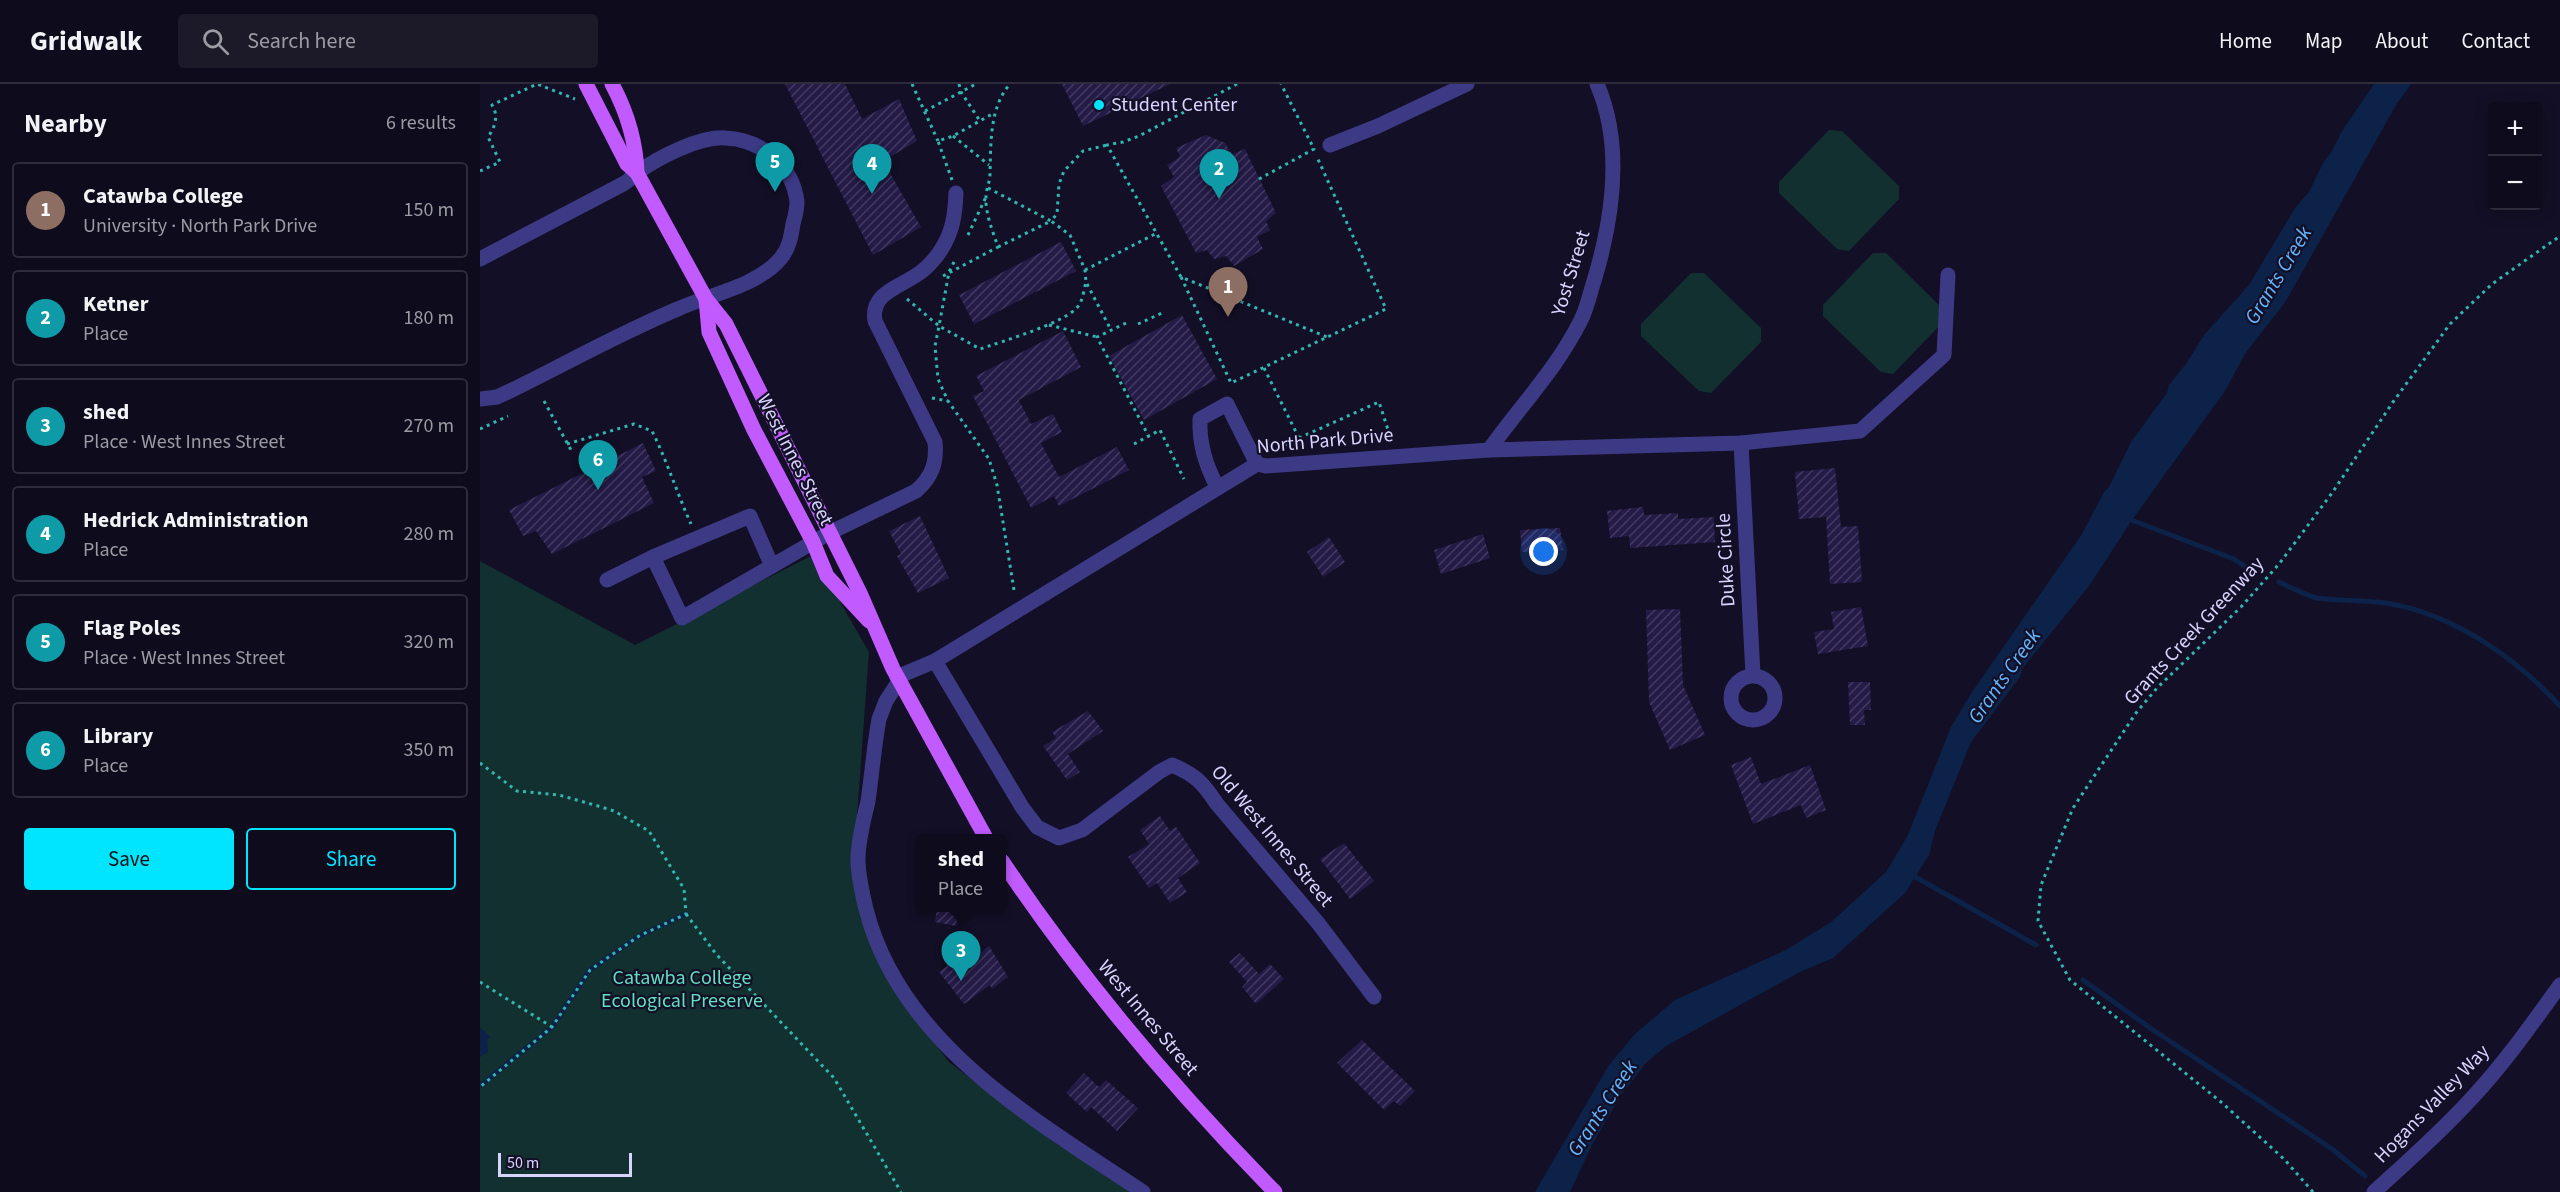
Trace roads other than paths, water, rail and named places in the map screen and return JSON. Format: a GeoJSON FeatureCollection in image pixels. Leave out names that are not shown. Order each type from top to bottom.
{"type":"FeatureCollection","features":[{"type":"Feature","properties":{"kind":"main road","name":"West Innes Street"},"geometry":{"type":"LineString","coordinates":[[586,84],[627,164],[638,173],[706,299],[726,324],[860,593],[898,679],[984,834]]}},
{"type":"Feature","properties":{"kind":"main road","name":"West Innes Street"},"geometry":{"type":"LineString","coordinates":[[612,84],[622,104],[636,145],[638,173]]}},
{"type":"Feature","properties":{"kind":"main road","name":"West Innes Street"},"geometry":{"type":"LineString","coordinates":[[706,299],[709,332],[754,430],[813,542],[827,576],[873,625]]}},
{"type":"Feature","properties":{"kind":"main road","name":"West Innes Street"},"geometry":{"type":"LineString","coordinates":[[1006,867],[1042,921],[1100,995],[1182,1092],[1275,1192]]}},
{"type":"Feature","properties":{"kind":"street"},"geometry":{"type":"LineString","coordinates":[[1330,145],[1378,126],[1467,84]]}},
{"type":"Feature","properties":{"kind":"street","name":"Yost Street"},"geometry":{"type":"LineString","coordinates":[[1489,450],[1535,393],[1559,357],[1582,318],[1597,271],[1612,209],[1614,167],[1608,125],[1597,84]]}},
{"type":"Feature","properties":{"kind":"street"},"geometry":{"type":"LineString","coordinates":[[480,259],[626,183],[665,156],[708,140],[725,138],[743,141],[760,148],[776,158],[794,187],[797,204],[788,247],[766,271],[706,299],[681,307],[497,397],[480,399]]}},
{"type":"Feature","properties":{"kind":"street"},"geometry":{"type":"LineString","coordinates":[[652,557],[682,618],[829,533],[916,491],[927,482],[936,456],[935,442],[874,321],[873,310],[886,292],[920,273],[940,252],[955,221],[956,193]]}},
{"type":"Feature","properties":{"kind":"street","name":"North Park Drive"},"geometry":{"type":"LineString","coordinates":[[898,679],[935,661],[1257,464],[1266,466],[1489,450],[1741,443],[1860,431],[1944,355],[1948,275]]}},
{"type":"Feature","properties":{"kind":"street"},"geometry":{"type":"LineString","coordinates":[[1217,487],[1206,465],[1199,438],[1200,419],[1227,404],[1257,464]]}},
{"type":"Feature","properties":{"kind":"street","name":"Duke Circle"},"geometry":{"type":"LineString","coordinates":[[1741,443],[1753,675]]}},
{"type":"Feature","properties":{"kind":"street"},"geometry":{"type":"LineString","coordinates":[[607,580],[652,557],[750,516],[772,566]]}},
{"type":"Feature","properties":{"kind":"street","name":"Old West Innes Street"},"geometry":{"type":"LineString","coordinates":[[935,661],[1022,807],[1037,827],[1059,838],[1082,830],[1159,772],[1172,765],[1191,773],[1204,785],[1231,821],[1318,923],[1374,997]]}},
{"type":"Feature","properties":{"kind":"street"},"geometry":{"type":"LineString","coordinates":[[898,679],[879,719],[858,859],[863,897],[873,936],[914,1008],[981,1078],[1031,1116],[1143,1192]]}},
{"type":"Feature","properties":{"kind":"street","name":"Hogans Valley Way"},"geometry":{"type":"LineString","coordinates":[[2374,1192],[2473,1098],[2511,1052],[2560,985]]}},
{"type":"Feature","properties":{"kind":"water","name":"Grants Creek"},"geometry":{"type":"Polygon","coordinates":[[[2374,84],[2411,84],[2396,105],[2286,301],[2245,354],[2225,391],[2132,520],[2089,586],[2022,669],[2020,677],[1971,742],[1935,831],[1929,855],[1905,893],[1833,958],[1800,972],[1666,1046],[1646,1063],[1621,1095],[1593,1143],[1570,1192],[1535,1192],[1609,1065],[1635,1034],[1675,1000],[1786,950],[1831,922],[1886,872],[1908,835],[1951,727],[1972,692],[2082,534],[2131,442],[2167,393],[2169,385],[2186,364],[2204,335],[2249,285],[2295,208],[2309,192],[2342,131],[2374,84]]]}},
{"type":"Feature","properties":{"kind":"water"},"geometry":{"type":"Polygon","coordinates":[[[480,1027],[490,1037],[487,1040],[488,1052],[480,1057],[480,1027]]]}},
{"type":"Feature","properties":{"kind":"waterway"},"geometry":{"type":"LineString","coordinates":[[2126,518],[2234,559],[2253,572]]}},
{"type":"Feature","properties":{"kind":"waterway"},"geometry":{"type":"LineString","coordinates":[[2279,582],[2317,598],[2386,603],[2411,609],[2458,627],[2481,640],[2523,670],[2560,706]]}},
{"type":"Feature","properties":{"kind":"waterway"},"geometry":{"type":"LineString","coordinates":[[1910,874],[2036,945]]}},
{"type":"Feature","properties":{"kind":"waterway"},"geometry":{"type":"LineString","coordinates":[[480,1086],[552,1027],[590,970],[639,936],[686,914]]}},
{"type":"Feature","properties":{"kind":"waterway"},"geometry":{"type":"LineString","coordinates":[[2083,980],[2153,1030],[2332,1149],[2365,1176]]}},
{"type":"Feature","properties":{"kind":"place","name":"Student Center"},"geometry":{"type":"Point","coordinates":[1099,105]}},
{"type":"Feature","properties":{"kind":"place","name":"Flag Poles"},"geometry":{"type":"Point","coordinates":[775,192]}},
{"type":"Feature","properties":{"kind":"place","name":"Hedrick Administration"},"geometry":{"type":"Point","coordinates":[872,194]}},
{"type":"Feature","properties":{"kind":"place","name":"Ketner"},"geometry":{"type":"Point","coordinates":[1219,199]}},
{"type":"Feature","properties":{"kind":"place","name":"Catawba College"},"geometry":{"type":"Point","coordinates":[1228,317]}},
{"type":"Feature","properties":{"kind":"place","name":"Library"},"geometry":{"type":"Point","coordinates":[598,490]}},
{"type":"Feature","properties":{"kind":"place","name":"shed"},"geometry":{"type":"Point","coordinates":[961,981]}},
{"type":"Feature","properties":{"kind":"park label","name":"Catawba College Ecological Preserve"},"geometry":{"type":"Point","coordinates":[682,990]}}]}
